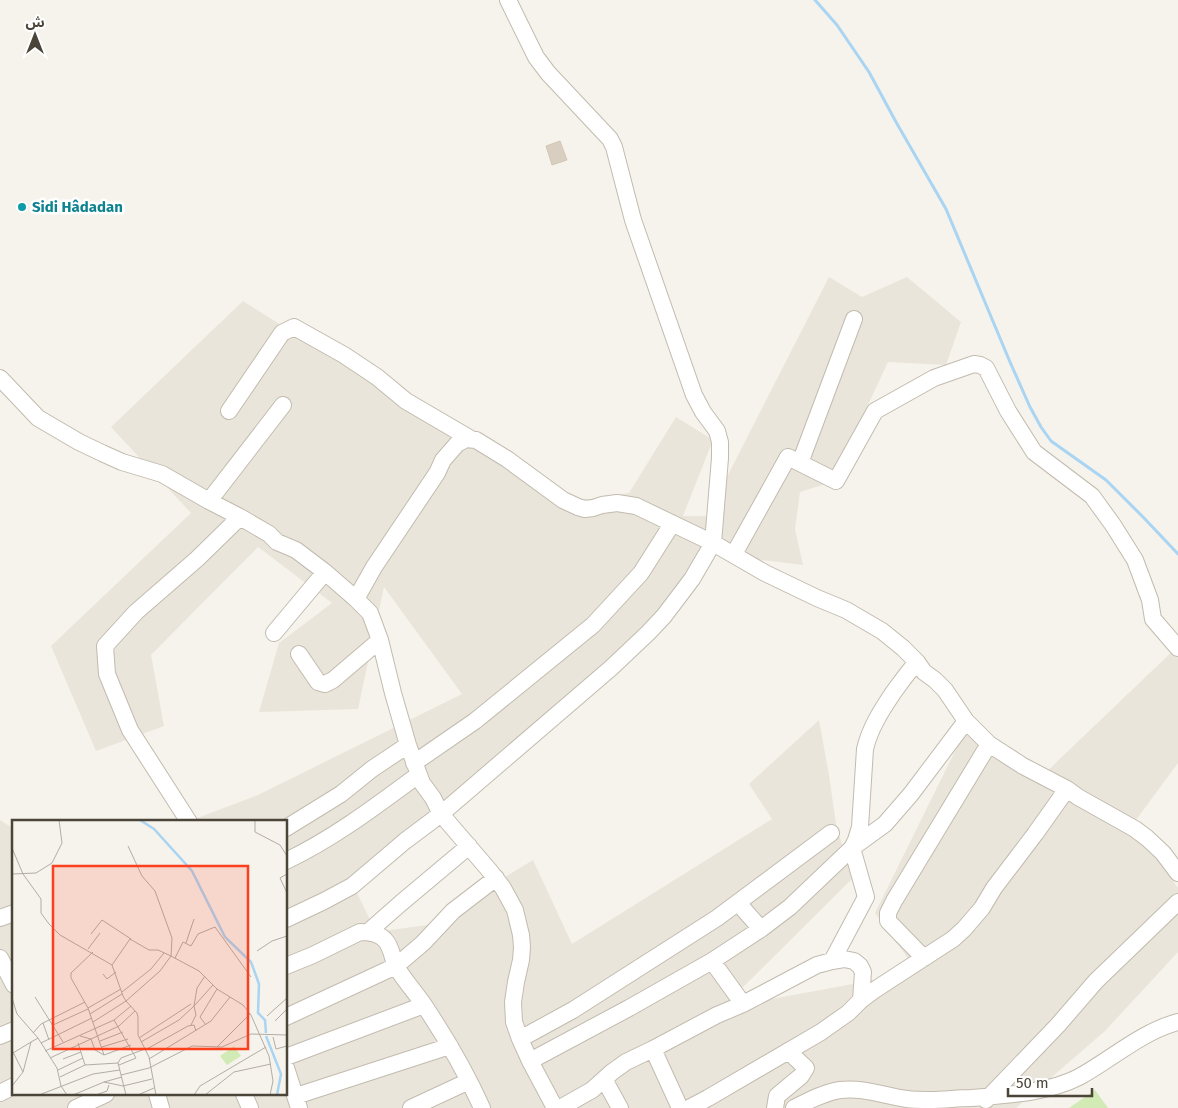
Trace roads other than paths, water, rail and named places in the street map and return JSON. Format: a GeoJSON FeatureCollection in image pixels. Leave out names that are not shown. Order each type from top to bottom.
{"type":"FeatureCollection","features":[{"type":"Feature","properties":{"kind":"street"},"geometry":{"type":"LineString","coordinates":[[288,918],[352,886],[405,841],[441,814],[610,668],[648,633],[679,598],[713,543],[720,472],[719,436],[694,395],[633,220],[614,147],[610,139],[556,82],[536,57],[508,0]]}},
{"type":"Feature","properties":{"kind":"street"},"geometry":{"type":"LineString","coordinates":[[800,463],[854,319]]}},
{"type":"Feature","properties":{"kind":"street"},"geometry":{"type":"LineString","coordinates":[[229,410],[282,333],[294,327],[344,355],[406,401],[508,459],[564,500],[578,507],[586,508],[617,503],[645,510],[734,554],[765,573],[865,620],[882,631],[918,662],[924,672],[945,690],[966,721],[989,744],[1023,766],[1067,788],[1078,797],[1135,829],[1163,853],[1178,873]]}},
{"type":"Feature","properties":{"kind":"street"},"geometry":{"type":"LineString","coordinates":[[734,554],[788,457],[836,481],[875,410],[934,378],[974,364],[980,365],[986,368],[1008,411],[1034,452],[1092,496],[1113,525],[1135,560],[1150,600],[1153,619],[1178,648]]}},
{"type":"Feature","properties":{"kind":"street"},"geometry":{"type":"LineString","coordinates":[[0,378],[38,418],[79,442],[122,462],[162,474],[269,534],[277,542],[296,550],[325,572],[370,614],[380,640],[393,693],[416,769],[441,814],[496,878],[515,910],[521,935],[521,960],[513,1002],[514,1022],[530,1061],[553,1107],[592,1090],[626,1062],[654,1050],[708,1020],[817,965],[832,960],[849,959],[854,961],[863,972],[862,1000]]}},
{"type":"Feature","properties":{"kind":"street"},"geometry":{"type":"LineString","coordinates":[[210,501],[283,405]]}},
{"type":"Feature","properties":{"kind":"street"},"geometry":{"type":"LineString","coordinates":[[356,599],[374,567],[449,452],[461,441],[471,439]]}},
{"type":"Feature","properties":{"kind":"street"},"geometry":{"type":"LineString","coordinates":[[188,820],[130,730],[107,674],[105,646],[136,612],[197,559],[240,517]]}},
{"type":"Feature","properties":{"kind":"street"},"geometry":{"type":"LineString","coordinates":[[288,860],[352,823],[593,625],[640,573],[672,524]]}},
{"type":"Feature","properties":{"kind":"street"},"geometry":{"type":"LineString","coordinates":[[274,634],[325,572]]}},
{"type":"Feature","properties":{"kind":"street"},"geometry":{"type":"LineString","coordinates":[[300,654],[318,682],[325,684],[333,680],[380,640]]}},
{"type":"Feature","properties":{"kind":"street"},"geometry":{"type":"LineString","coordinates":[[832,960],[866,897],[852,848],[860,828],[864,749],[867,738],[879,715],[909,670],[918,662]]}},
{"type":"Feature","properties":{"kind":"street"},"geometry":{"type":"LineString","coordinates":[[530,1061],[630,1008],[712,961],[762,929],[790,907],[852,848],[885,824],[911,794],[966,721]]}},
{"type":"Feature","properties":{"kind":"street"},"geometry":{"type":"LineString","coordinates":[[924,958],[888,921],[888,913],[989,744]]}},
{"type":"Feature","properties":{"kind":"street"},"geometry":{"type":"LineString","coordinates":[[288,827],[341,794],[372,769],[408,746]]}},
{"type":"Feature","properties":{"kind":"street"},"geometry":{"type":"LineString","coordinates":[[689,1108],[820,1032],[848,1013],[886,982],[953,939],[982,908],[994,888],[1067,788]]}},
{"type":"Feature","properties":{"kind":"street"},"geometry":{"type":"LineString","coordinates":[[520,1039],[573,1010],[718,918],[831,833]]}},
{"type":"Feature","properties":{"kind":"street"},"geometry":{"type":"LineString","coordinates":[[368,932],[469,846]]}},
{"type":"Feature","properties":{"kind":"street"},"geometry":{"type":"LineString","coordinates":[[288,1016],[396,966],[423,943],[453,911],[496,878]]}},
{"type":"Feature","properties":{"kind":"street"},"geometry":{"type":"LineString","coordinates":[[978,1108],[1058,1025],[1091,986],[1178,902]]}},
{"type":"Feature","properties":{"kind":"street"},"geometry":{"type":"LineString","coordinates":[[738,903],[762,929]]}},
{"type":"Feature","properties":{"kind":"street"},"geometry":{"type":"LineString","coordinates":[[0,918],[12,913]]}},
{"type":"Feature","properties":{"kind":"street"},"geometry":{"type":"LineString","coordinates":[[288,965],[360,932],[368,932],[384,938],[396,966],[450,1046],[482,1108]]}},
{"type":"Feature","properties":{"kind":"street"},"geometry":{"type":"LineString","coordinates":[[12,953],[0,958],[12,981]]}},
{"type":"Feature","properties":{"kind":"street"},"geometry":{"type":"LineString","coordinates":[[712,961],[742,1004]]}},
{"type":"Feature","properties":{"kind":"street"},"geometry":{"type":"LineString","coordinates":[[288,1056],[424,1005]]}},
{"type":"Feature","properties":{"kind":"street"},"geometry":{"type":"LineString","coordinates":[[794,1108],[812,1099],[838,1090],[854,1089],[908,1104],[930,1100],[1024,1093],[1077,1078],[1135,1042],[1178,1022]]}},
{"type":"Feature","properties":{"kind":"street"},"geometry":{"type":"LineString","coordinates":[[0,1036],[12,1031]]}},
{"type":"Feature","properties":{"kind":"street"},"geometry":{"type":"LineString","coordinates":[[288,1074],[297,1102],[450,1046]]}},
{"type":"Feature","properties":{"kind":"street"},"geometry":{"type":"LineString","coordinates":[[654,1050],[680,1108]]}},
{"type":"Feature","properties":{"kind":"street"},"geometry":{"type":"LineString","coordinates":[[775,1108],[777,1096],[801,1076],[806,1068],[788,1051]]}},
{"type":"Feature","properties":{"kind":"street"},"geometry":{"type":"LineString","coordinates":[[604,1079],[620,1108]]}},
{"type":"Feature","properties":{"kind":"street"},"geometry":{"type":"LineString","coordinates":[[411,1108],[469,1081]]}},
{"type":"Feature","properties":{"kind":"street"},"geometry":{"type":"LineString","coordinates":[[0,1093],[12,1087]]}},
{"type":"Feature","properties":{"kind":"street"},"geometry":{"type":"LineString","coordinates":[[76,1108],[102,1096]]}},
{"type":"Feature","properties":{"kind":"street"},"geometry":{"type":"LineString","coordinates":[[245,1096],[250,1108]]}},
{"type":"Feature","properties":{"kind":"waterway"},"geometry":{"type":"LineString","coordinates":[[815,0],[837,25],[869,72],[946,209],[1010,362],[1041,427],[1051,441],[1106,480],[1178,554]]}},
{"type":"Feature","properties":{"kind":"place","name":"Sidi Hâdadan"},"geometry":{"type":"Point","coordinates":[22,207]}}]}
